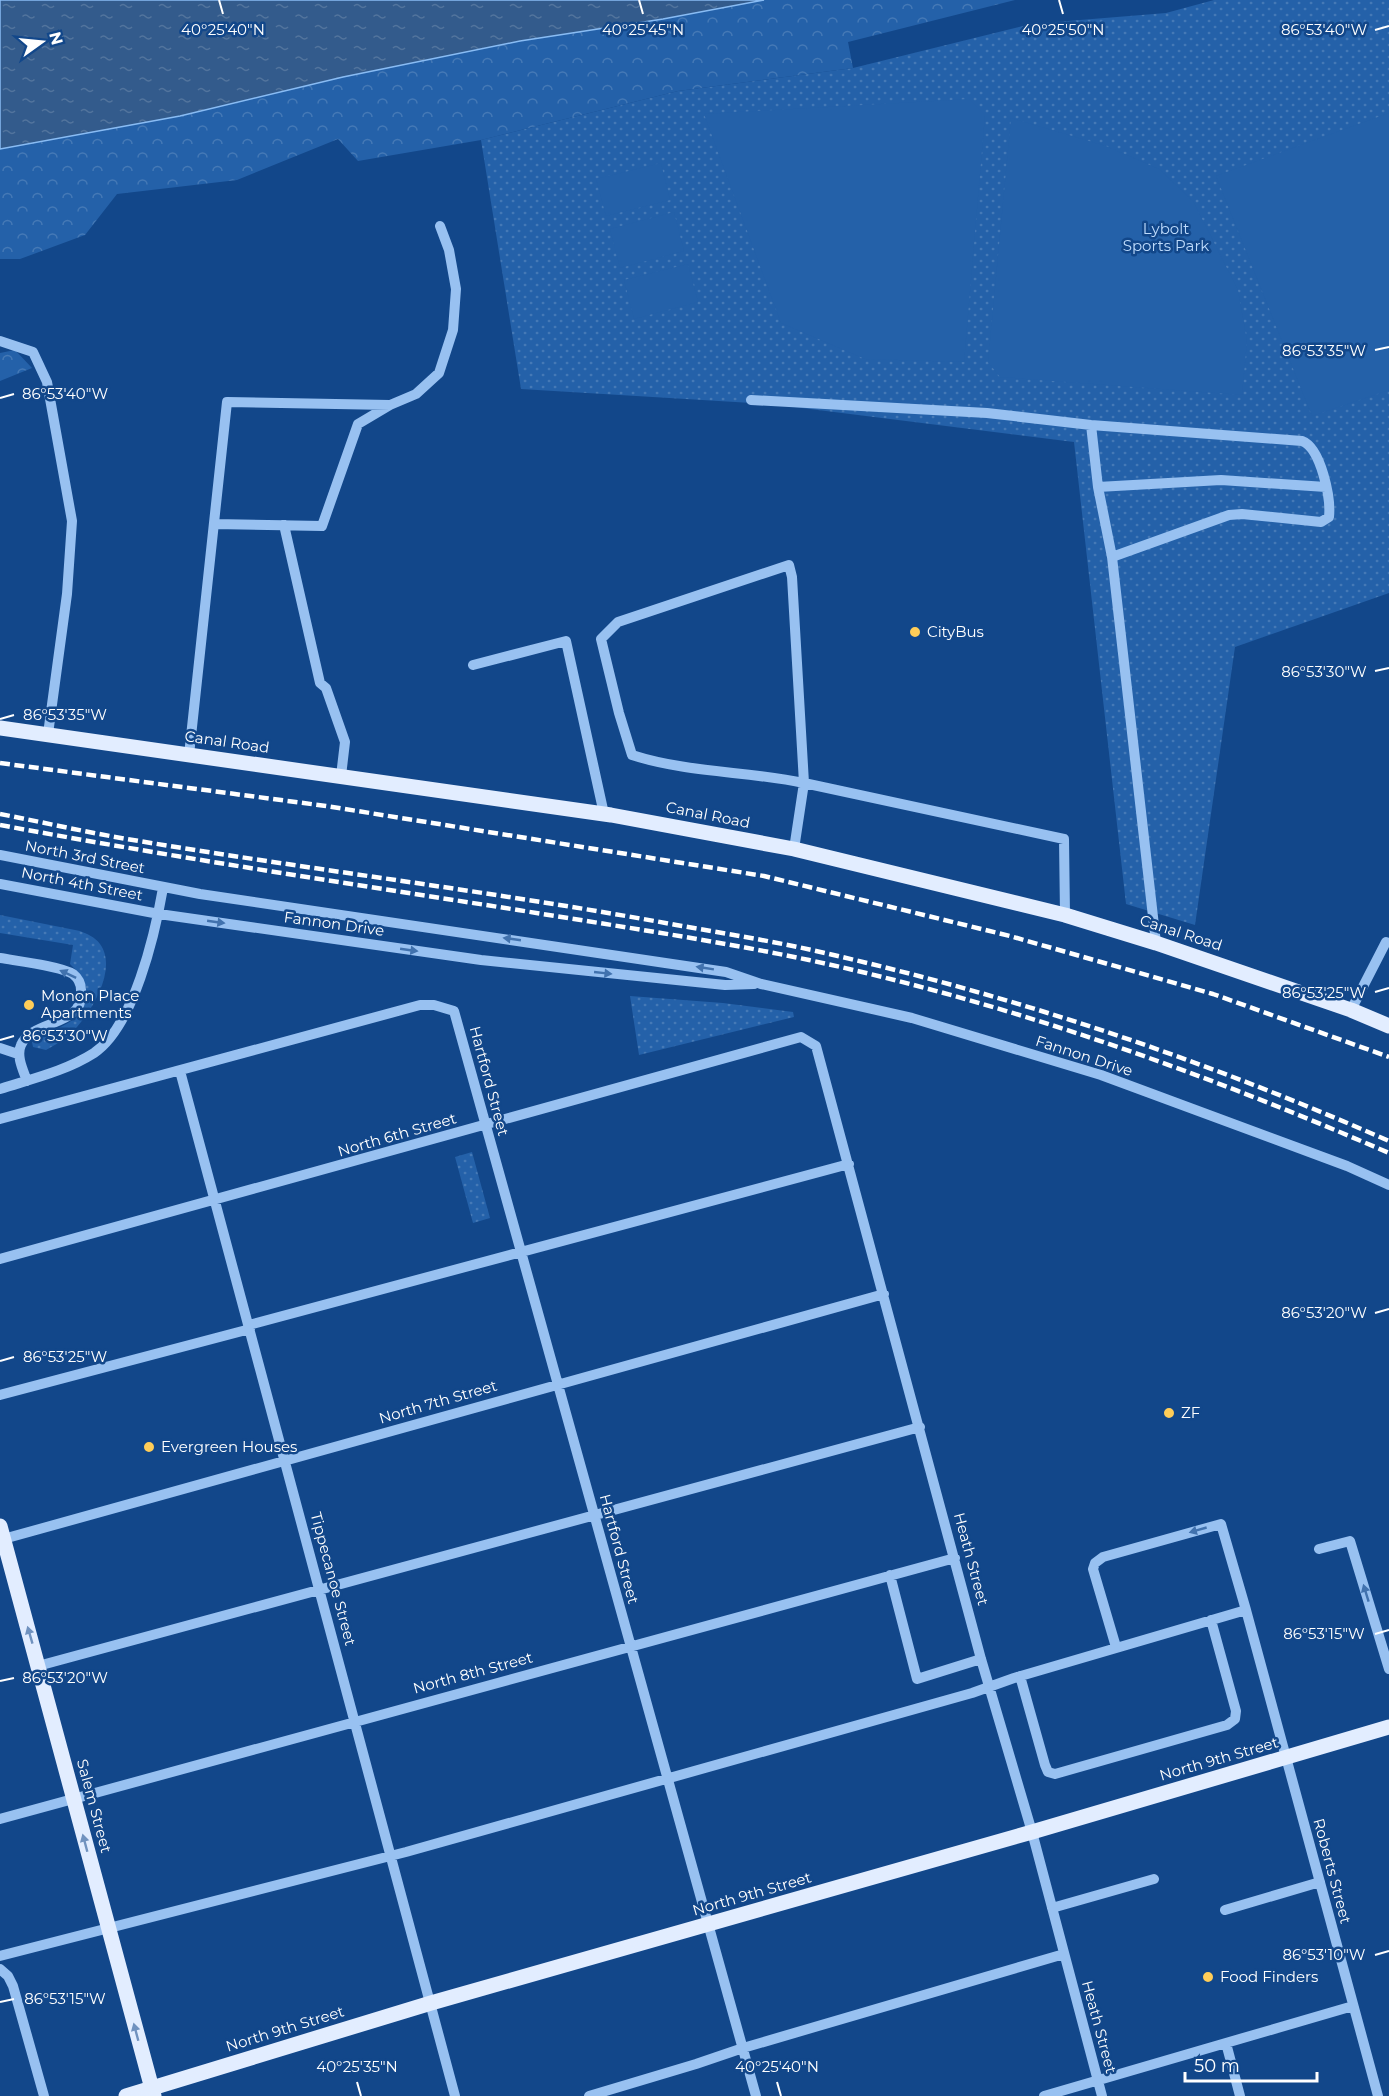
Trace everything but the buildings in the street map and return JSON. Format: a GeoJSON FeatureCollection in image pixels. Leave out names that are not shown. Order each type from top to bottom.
{"type":"FeatureCollection","features":[{"type":"Feature","properties":{"kind":"main road","name":"Canal Road"},"geometry":{"type":"LineString","coordinates":[[0,728],[604,814],[794,849],[1065,915],[1156,943],[1351,1010],[1389,1026]]}},
{"type":"Feature","properties":{"kind":"main road","name":"Salem Street"},"geometry":{"type":"LineString","coordinates":[[1,1535],[153,2092]]}},
{"type":"Feature","properties":{"kind":"main road","name":"North 9th Street"},"geometry":{"type":"LineString","coordinates":[[126,2096],[153,2092],[430,2004],[1286,1759],[1389,1726]]}},
{"type":"Feature","properties":{"kind":"street"},"geometry":{"type":"LineString","coordinates":[[358,424],[390,405],[416,394],[439,373],[453,330],[456,289],[449,250],[440,226]]}},
{"type":"Feature","properties":{"kind":"street"},"geometry":{"type":"LineString","coordinates":[[0,341],[33,352],[47,382],[72,521],[67,594],[48,734]]}},
{"type":"Feature","properties":{"kind":"street"},"geometry":{"type":"LineString","coordinates":[[751,400],[987,412],[1091,425],[1302,441],[1308,443],[1314,450],[1321,466],[1330,508],[1329,517],[1321,522],[1229,515],[1112,557]]}},
{"type":"Feature","properties":{"kind":"street"},"geometry":{"type":"LineString","coordinates":[[189,754],[227,402],[390,405]]}},
{"type":"Feature","properties":{"kind":"street"},"geometry":{"type":"LineString","coordinates":[[214,524],[322,525],[358,424],[353,404]]}},
{"type":"Feature","properties":{"kind":"street"},"geometry":{"type":"LineString","coordinates":[[1091,425],[1098,487],[1112,557],[1156,943]]}},
{"type":"Feature","properties":{"kind":"street"},"geometry":{"type":"LineString","coordinates":[[1098,487],[1221,480],[1326,487]]}},
{"type":"Feature","properties":{"kind":"street"},"geometry":{"type":"LineString","coordinates":[[284,525],[320,683],[326,688],[345,742],[342,776]]}},
{"type":"Feature","properties":{"kind":"street"},"geometry":{"type":"LineString","coordinates":[[794,849],[804,783],[792,577],[789,565],[618,622],[601,639],[632,755],[660,765],[804,783],[1064,839],[1065,915]]}},
{"type":"Feature","properties":{"kind":"street"},"geometry":{"type":"LineString","coordinates":[[473,665],[566,641],[604,814]]}},
{"type":"Feature","properties":{"kind":"street","name":"North 3rd Street"},"geometry":{"type":"LineString","coordinates":[[0,855],[163,888]]}},
{"type":"Feature","properties":{"kind":"street","name":"North 4th Street"},"geometry":{"type":"LineString","coordinates":[[0,884],[159,914]]}},
{"type":"Feature","properties":{"kind":"street"},"geometry":{"type":"LineString","coordinates":[[0,1089],[69,1066],[95,1052],[112,1036],[127,1012],[146,959],[159,914],[163,888]]}},
{"type":"Feature","properties":{"kind":"street","name":"Fannon Drive"},"geometry":{"type":"LineString","coordinates":[[163,888],[726,972],[761,984],[912,1018],[1101,1075],[1347,1166],[1389,1185]]}},
{"type":"Feature","properties":{"kind":"street","name":"Fannon Drive"},"geometry":{"type":"LineString","coordinates":[[159,914],[481,960],[725,985],[761,984]]}},
{"type":"Feature","properties":{"kind":"street"},"geometry":{"type":"LineString","coordinates":[[1351,1010],[1386,942]]}},
{"type":"Feature","properties":{"kind":"street"},"geometry":{"type":"LineString","coordinates":[[0,958],[66,971],[77,977],[81,988],[81,999],[75,1011],[63,1019],[28,1034],[20,1047],[18,1054],[27,1081]]}},
{"type":"Feature","properties":{"kind":"street","name":"Hartford Street"},"geometry":{"type":"LineString","coordinates":[[180,1071],[420,1005],[434,1005],[454,1011],[756,2096]]}},
{"type":"Feature","properties":{"kind":"street","name":"North 6th Street"},"geometry":{"type":"LineString","coordinates":[[0,1259],[801,1037]]}},
{"type":"Feature","properties":{"kind":"street","name":"Heath Street"},"geometry":{"type":"LineString","coordinates":[[801,1037],[816,1046],[981,1659],[1032,1832],[1102,2096]]}},
{"type":"Feature","properties":{"kind":"street"},"geometry":{"type":"LineString","coordinates":[[0,1048],[18,1054]]}},
{"type":"Feature","properties":{"kind":"street"},"geometry":{"type":"LineString","coordinates":[[0,1119],[180,1071]]}},
{"type":"Feature","properties":{"kind":"street","name":"Tippecanoe Street"},"geometry":{"type":"LineString","coordinates":[[180,1071],[356,1720],[455,2096]]}},
{"type":"Feature","properties":{"kind":"street"},"geometry":{"type":"LineString","coordinates":[[0,1395],[849,1164]]}},
{"type":"Feature","properties":{"kind":"street","name":"North 7th Street"},"geometry":{"type":"LineString","coordinates":[[1,1535],[285,1460],[884,1294]]}},
{"type":"Feature","properties":{"kind":"street"},"geometry":{"type":"LineString","coordinates":[[38,1666],[920,1427]]}},
{"type":"Feature","properties":{"kind":"street","name":"Roberts Street"},"geometry":{"type":"LineString","coordinates":[[1116,1647],[1093,1569],[1098,1559],[1221,1524],[1378,2096]]}},
{"type":"Feature","properties":{"kind":"street"},"geometry":{"type":"LineString","coordinates":[[1319,1549],[1350,1541],[1389,1669]]}},
{"type":"Feature","properties":{"kind":"street","name":"North 8th Street"},"geometry":{"type":"LineString","coordinates":[[0,1819],[955,1558]]}},
{"type":"Feature","properties":{"kind":"street"},"geometry":{"type":"LineString","coordinates":[[890,1575],[917,1678],[981,1659]]}},
{"type":"Feature","properties":{"kind":"street"},"geometry":{"type":"LineString","coordinates":[[0,1956],[391,1856],[990,1688],[1020,1676],[1246,1610]]}},
{"type":"Feature","properties":{"kind":"street"},"geometry":{"type":"LineString","coordinates":[[1020,1676],[1045,1765],[1048,1772],[1055,1774],[1227,1725],[1235,1719],[1236,1711],[1211,1620]]}},
{"type":"Feature","properties":{"kind":"street"},"geometry":{"type":"LineString","coordinates":[[1052,1908],[1154,1879]]}},
{"type":"Feature","properties":{"kind":"street"},"geometry":{"type":"LineString","coordinates":[[1225,1910],[1320,1882]]}},
{"type":"Feature","properties":{"kind":"street"},"geometry":{"type":"LineString","coordinates":[[589,2096],[743,2048],[1064,1954]]}},
{"type":"Feature","properties":{"kind":"street"},"geometry":{"type":"LineString","coordinates":[[0,1969],[8,1976],[13,1986],[44,2096]]}},
{"type":"Feature","properties":{"kind":"street"},"geometry":{"type":"LineString","coordinates":[[1044,2096],[1353,2006]]}},
{"type":"Feature","properties":{"kind":"street"},"geometry":{"type":"LineString","coordinates":[[1226,2043],[1240,2096]]}},
{"type":"Feature","properties":{"kind":"green space"},"geometry":{"type":"Polygon","coordinates":[[[764,0],[1015,0],[848,42],[853,68],[678,91],[481,140],[358,161],[338,139],[237,180],[117,194],[85,235],[20,259],[0,259],[0,149],[180,116],[343,77],[520,41],[663,19],[764,0]]]}},
{"type":"Feature","properties":{"kind":"green space","name":"Lybolt Sports Park"},"geometry":{"type":"Polygon","coordinates":[[[1214,0],[1389,0],[1389,593],[1235,647],[1195,925],[1126,904],[1074,442],[770,404],[521,389],[481,140],[678,91],[853,68],[1031,24],[1166,13],[1214,0]]]}},
{"type":"Feature","properties":{"kind":"green space"},"geometry":{"type":"Polygon","coordinates":[[[969,99],[985,115],[964,362],[865,359],[781,323],[704,114],[969,99]]]}},
{"type":"Feature","properties":{"kind":"green space"},"geometry":{"type":"Polygon","coordinates":[[[1389,113],[1389,390],[1312,416],[1216,176],[1389,113]]]}},
{"type":"Feature","properties":{"kind":"green space"},"geometry":{"type":"Polygon","coordinates":[[[1011,118],[1106,146],[1159,169],[1193,201],[1238,290],[1247,341],[1242,395],[1000,377],[988,362],[1011,118]]]}},
{"type":"Feature","properties":{"kind":"green space"},"geometry":{"type":"Polygon","coordinates":[[[661,163],[670,200],[606,216],[596,179],[661,163]]]}},
{"type":"Feature","properties":{"kind":"green space"},"geometry":{"type":"Polygon","coordinates":[[[674,212],[684,251],[620,268],[610,229],[674,212]]]}},
{"type":"Feature","properties":{"kind":"green space"},"geometry":{"type":"Polygon","coordinates":[[[688,264],[698,302],[634,319],[624,280],[688,264]]]}},
{"type":"Feature","properties":{"kind":"green space"},"geometry":{"type":"Polygon","coordinates":[[[15,350],[32,368],[0,381],[0,353],[15,350]]]}},
{"type":"Feature","properties":{"kind":"green space"},"geometry":{"type":"Polygon","coordinates":[[[0,915],[80,931],[98,942],[105,955],[104,979],[93,1005],[69,1035],[46,1050],[33,1047],[32,1042],[73,1020],[84,1006],[86,991],[84,982],[70,964],[73,945],[0,933],[0,915]]]}},
{"type":"Feature","properties":{"kind":"green space"},"geometry":{"type":"Polygon","coordinates":[[[630,996],[723,1003],[793,1012],[794,1017],[639,1055],[630,996]]]}},
{"type":"Feature","properties":{"kind":"green space"},"geometry":{"type":"Polygon","coordinates":[[[472,1152],[490,1218],[473,1223],[455,1157],[472,1152]]]}},
{"type":"Feature","properties":{"kind":"water"},"geometry":{"type":"Polygon","coordinates":[[[0,0],[764,0],[663,19],[520,41],[343,77],[180,116],[0,149],[0,0]]]}},
{"type":"Feature","properties":{"kind":"railway"},"geometry":{"type":"LineString","coordinates":[[0,763],[326,806],[764,876],[1010,936],[1213,994],[1389,1057]]}},
{"type":"Feature","properties":{"kind":"railway"},"geometry":{"type":"LineString","coordinates":[[0,814],[127,839],[544,902],[816,951],[964,988],[1107,1032],[1249,1083],[1389,1141]]}},
{"type":"Feature","properties":{"kind":"railway"},"geometry":{"type":"LineString","coordinates":[[0,825],[194,859],[701,940],[884,977],[1104,1042],[1248,1095],[1389,1153]]}},
{"type":"Feature","properties":{"kind":"place","name":"CityBus"},"geometry":{"type":"Point","coordinates":[915,632]}},
{"type":"Feature","properties":{"kind":"place","name":"Monon Place Apartments"},"geometry":{"type":"Point","coordinates":[29,1005]}},
{"type":"Feature","properties":{"kind":"place","name":"ZF"},"geometry":{"type":"Point","coordinates":[1169,1413]}},
{"type":"Feature","properties":{"kind":"place","name":"Evergreen Houses"},"geometry":{"type":"Point","coordinates":[149,1447]}},
{"type":"Feature","properties":{"kind":"place","name":"Food Finders"},"geometry":{"type":"Point","coordinates":[1208,1977]}}]}
